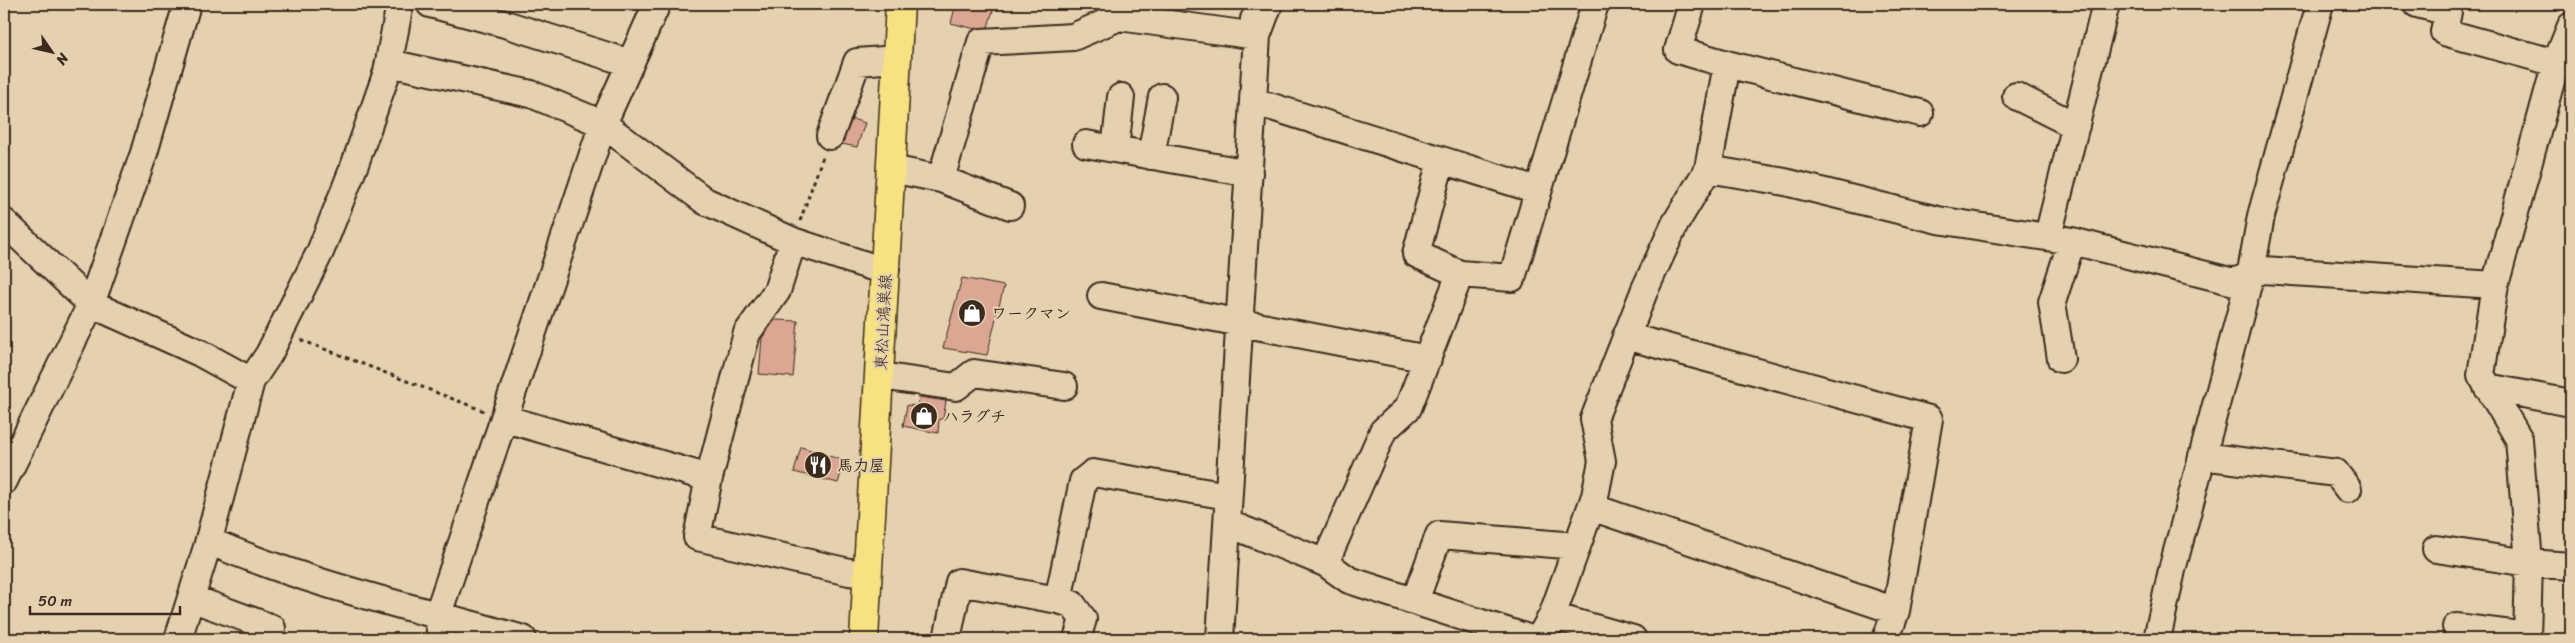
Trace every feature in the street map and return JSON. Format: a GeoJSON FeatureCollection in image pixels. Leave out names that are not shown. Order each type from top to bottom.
{"type":"FeatureCollection","features":[{"type":"Feature","properties":{"kind":"main road","name":"東松山鴻巣線"},"geometry":{"type":"LineString","coordinates":[[864,639],[900,4]]}},
{"type":"Feature","properties":{"kind":"street"},"geometry":{"type":"LineString","coordinates":[[4,482],[91,304],[144,153],[186,4]]}},
{"type":"Feature","properties":{"kind":"street"},"geometry":{"type":"LineString","coordinates":[[178,639],[209,541],[251,381],[280,332],[327,234],[355,164],[389,63],[400,4]]}},
{"type":"Feature","properties":{"kind":"street"},"geometry":{"type":"LineString","coordinates":[[430,4],[509,14],[630,63]]}},
{"type":"Feature","properties":{"kind":"street"},"geometry":{"type":"LineString","coordinates":[[440,627],[603,124],[656,4]]}},
{"type":"Feature","properties":{"kind":"street"},"geometry":{"type":"LineString","coordinates":[[1220,639],[1257,36],[1250,4]]}},
{"type":"Feature","properties":{"kind":"street"},"geometry":{"type":"LineString","coordinates":[[1257,36],[1269,4]]}},
{"type":"Feature","properties":{"kind":"street"},"geometry":{"type":"LineString","coordinates":[[1441,161],[1416,254],[1460,274],[1512,278],[1537,190],[1595,4]]}},
{"type":"Feature","properties":{"kind":"street"},"geometry":{"type":"LineString","coordinates":[[1692,4],[1678,50],[1920,113]]}},
{"type":"Feature","properties":{"kind":"street"},"geometry":{"type":"LineString","coordinates":[[2062,359],[2052,302],[2076,126],[2106,4]]}},
{"type":"Feature","properties":{"kind":"street"},"geometry":{"type":"LineString","coordinates":[[2157,639],[2172,570],[2250,277],[2261,216],[2320,4]]}},
{"type":"Feature","properties":{"kind":"street"},"geometry":{"type":"LineString","coordinates":[[2417,4],[2448,12],[2444,32],[2556,63]]}},
{"type":"Feature","properties":{"kind":"street"},"geometry":{"type":"LineString","coordinates":[[941,179],[980,42],[1073,37],[1119,16],[1257,36]]}},
{"type":"Feature","properties":{"kind":"street"},"geometry":{"type":"LineString","coordinates":[[2456,626],[2527,638],[2529,563],[2519,439],[2481,375],[2495,285],[2556,63],[2571,26]]}},
{"type":"Feature","properties":{"kind":"street"},"geometry":{"type":"LineString","coordinates":[[830,136],[857,62],[897,59]]}},
{"type":"Feature","properties":{"kind":"street"},"geometry":{"type":"LineString","coordinates":[[389,63],[531,94],[603,124],[705,201],[793,240],[872,267],[886,269]]}},
{"type":"Feature","properties":{"kind":"street"},"geometry":{"type":"LineString","coordinates":[[1539,639],[1552,616],[1591,507],[1602,461],[1594,419],[1626,336],[1675,224],[1708,168],[1727,64]]}},
{"type":"Feature","properties":{"kind":"street"},"geometry":{"type":"LineString","coordinates":[[2016,96],[2076,126]]}},
{"type":"Feature","properties":{"kind":"street"},"geometry":{"type":"LineString","coordinates":[[1115,149],[1121,97]]}},
{"type":"Feature","properties":{"kind":"street"},"geometry":{"type":"LineString","coordinates":[[1151,156],[1162,97]]}},
{"type":"Feature","properties":{"kind":"street"},"geometry":{"type":"LineString","coordinates":[[1253,100],[1537,190]]}},
{"type":"Feature","properties":{"kind":"street"},"geometry":{"type":"LineString","coordinates":[[1086,144],[1249,173]]}},
{"type":"Feature","properties":{"kind":"street"},"geometry":{"type":"LineString","coordinates":[[1708,168],[1785,182],[1938,220],[2060,238],[2234,282],[2263,270],[2495,285]]}},
{"type":"Feature","properties":{"kind":"street"},"geometry":{"type":"LineString","coordinates":[[891,169],[941,179],[1010,206]]}},
{"type":"Feature","properties":{"kind":"street"},"geometry":{"type":"LineString","coordinates":[[4,222],[91,304],[200,353],[251,381]]}},
{"type":"Feature","properties":{"kind":"street"},"geometry":{"type":"LineString","coordinates":[[793,240],[777,291],[747,333],[709,478],[697,537],[849,572],[868,574]]}},
{"type":"Feature","properties":{"kind":"street"},"geometry":{"type":"LineString","coordinates":[[1325,563],[1383,431],[1408,408],[1460,274]]}},
{"type":"Feature","properties":{"kind":"street"},"geometry":{"type":"LineString","coordinates":[[1101,296],[1428,359]]}},
{"type":"Feature","properties":{"kind":"street"},"geometry":{"type":"LineString","coordinates":[[1626,336],[1929,419],[1896,610],[1886,639]]}},
{"type":"Feature","properties":{"kind":"street"},"geometry":{"type":"LineString","coordinates":[[880,376],[956,387],[974,374],[1064,386]]}},
{"type":"Feature","properties":{"kind":"street"},"geometry":{"type":"LineString","coordinates":[[2487,387],[2571,403]]}},
{"type":"Feature","properties":{"kind":"street"},"geometry":{"type":"LineString","coordinates":[[506,419],[709,478]]}},
{"type":"Feature","properties":{"kind":"street"},"geometry":{"type":"LineString","coordinates":[[2202,456],[2336,473],[2348,489]]}},
{"type":"Feature","properties":{"kind":"street"},"geometry":{"type":"LineString","coordinates":[[1058,600],[1083,481],[1093,473],[1228,496]]}},
{"type":"Feature","properties":{"kind":"street"},"geometry":{"type":"LineString","coordinates":[[1591,507],[1896,610]]}},
{"type":"Feature","properties":{"kind":"street"},"geometry":{"type":"LineString","coordinates":[[1227,523],[1325,563],[1349,580],[1531,639]]}},
{"type":"Feature","properties":{"kind":"street"},"geometry":{"type":"LineString","coordinates":[[1415,601],[1440,535],[1577,546]]}},
{"type":"Feature","properties":{"kind":"street"},"geometry":{"type":"LineString","coordinates":[[209,541],[255,561],[336,588],[440,627],[523,639]]}},
{"type":"Feature","properties":{"kind":"street"},"geometry":{"type":"LineString","coordinates":[[2436,549],[2529,563],[2571,566]]}},
{"type":"Feature","properties":{"kind":"street"},"geometry":{"type":"LineString","coordinates":[[947,639],[960,582],[1072,604],[1083,619],[1077,639]]}},
{"type":"Feature","properties":{"kind":"street"},"geometry":{"type":"LineString","coordinates":[[191,598],[272,628],[271,639]]}},
{"type":"Feature","properties":{"kind":"street"},"geometry":{"type":"LineString","coordinates":[[1552,616],[1633,639]]}},
{"type":"Feature","properties":{"kind":"path"},"geometry":{"type":"LineString","coordinates":[[793,240],[830,136]]}},
{"type":"Feature","properties":{"kind":"path"},"geometry":{"type":"LineString","coordinates":[[280,332],[506,419]]}},
{"type":"Feature","properties":{"kind":"building"},"geometry":{"type":"Polygon","coordinates":[[[956,4],[995,4],[988,27],[975,29],[951,23],[956,4]]]}},
{"type":"Feature","properties":{"kind":"building"},"geometry":{"type":"Polygon","coordinates":[[[852,119],[865,123],[857,147],[842,144],[852,119]]]}},
{"type":"Feature","properties":{"kind":"building"},"geometry":{"type":"Polygon","coordinates":[[[962,278],[1004,286],[987,355],[943,348],[962,278]]]}},
{"type":"Feature","properties":{"kind":"building"},"geometry":{"type":"Polygon","coordinates":[[[775,320],[798,321],[793,377],[759,374],[762,338],[775,320]]]}},
{"type":"Feature","properties":{"kind":"building"},"geometry":{"type":"Polygon","coordinates":[[[919,397],[946,401],[943,419],[939,419],[938,433],[903,426],[907,405],[918,406],[919,397]]]}},
{"type":"Feature","properties":{"kind":"building"},"geometry":{"type":"Polygon","coordinates":[[[801,447],[845,461],[838,483],[794,472],[801,447]]]}},
{"type":"Feature","properties":{"kind":"place","name":"ワークマン"},"geometry":{"type":"Point","coordinates":[972,313]}},
{"type":"Feature","properties":{"kind":"place","name":"ハラグチ"},"geometry":{"type":"Point","coordinates":[924,416]}},
{"type":"Feature","properties":{"kind":"place","name":"馬力屋"},"geometry":{"type":"Point","coordinates":[818,465]}}]}
